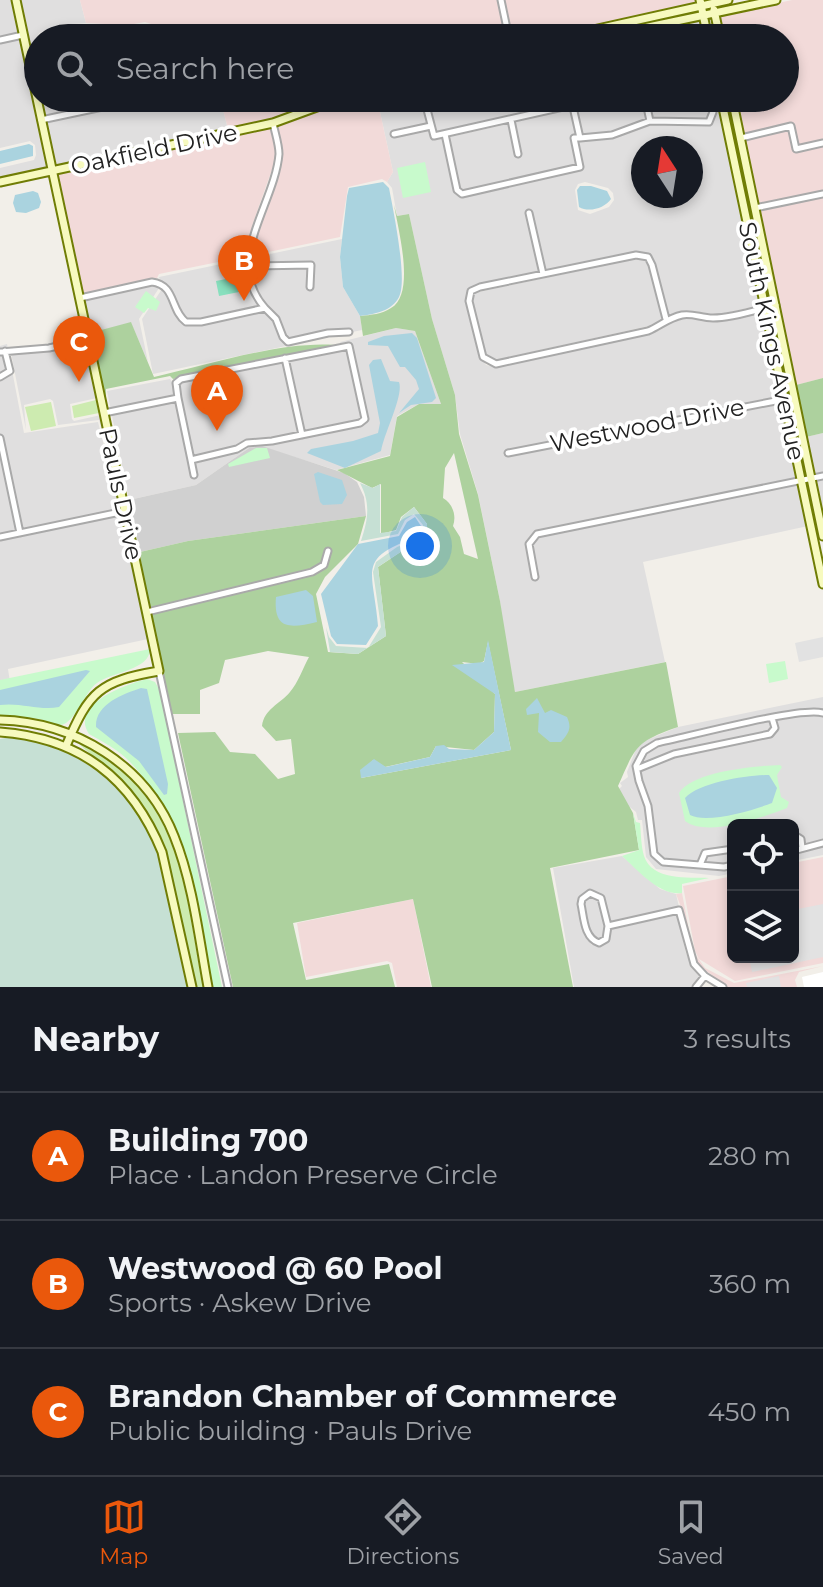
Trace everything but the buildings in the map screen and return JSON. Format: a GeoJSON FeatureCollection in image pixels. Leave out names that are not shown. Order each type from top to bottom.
{"type":"FeatureCollection","features":[{"type":"Feature","properties":{"kind":"main road","name":"Pauls Drive"},"geometry":{"type":"LineString","coordinates":[[16,0],[24,40]]}},
{"type":"Feature","properties":{"kind":"main road"},"geometry":{"type":"LineString","coordinates":[[615,24],[701,3],[728,0]]}},
{"type":"Feature","properties":{"kind":"main road"},"geometry":{"type":"LineString","coordinates":[[671,24],[776,0]]}},
{"type":"Feature","properties":{"kind":"main road"},"geometry":{"type":"LineString","coordinates":[[712,2],[717,24]]}},
{"type":"Feature","properties":{"kind":"main road"},"geometry":{"type":"LineString","coordinates":[[701,3],[705,24]]}},
{"type":"Feature","properties":{"kind":"main road","name":"Pauls Drive"},"geometry":{"type":"LineString","coordinates":[[39,112],[159,671]]}},
{"type":"Feature","properties":{"kind":"main road","name":"Oakfield Drive"},"geometry":{"type":"LineString","coordinates":[[0,182],[273,123],[303,112]]}},
{"type":"Feature","properties":{"kind":"main road","name":"South Kings Avenue"},"geometry":{"type":"LineString","coordinates":[[726,112],[823,584]]}},
{"type":"Feature","properties":{"kind":"main road"},"geometry":{"type":"LineString","coordinates":[[728,112],[737,123]]}},
{"type":"Feature","properties":{"kind":"main road","name":"South Kings Avenue"},"geometry":{"type":"LineString","coordinates":[[735,112],[823,536]]}},
{"type":"Feature","properties":{"kind":"main road"},"geometry":{"type":"LineString","coordinates":[[66,746],[80,714],[99,691],[120,679],[159,671]]}},
{"type":"Feature","properties":{"kind":"main road"},"geometry":{"type":"LineString","coordinates":[[0,720],[42,724],[101,749],[130,771],[154,800],[170,826],[182,859],[208,987]]}},
{"type":"Feature","properties":{"kind":"main road"},"geometry":{"type":"LineString","coordinates":[[0,732],[38,737],[66,746],[91,760],[117,780],[146,817],[165,862],[192,987]]}},
{"type":"Feature","properties":{"kind":"street"},"geometry":{"type":"LineString","coordinates":[[501,0],[506,24]]}},
{"type":"Feature","properties":{"kind":"street"},"geometry":{"type":"LineString","coordinates":[[0,40],[23,35]]}},
{"type":"Feature","properties":{"kind":"street"},"geometry":{"type":"LineString","coordinates":[[41,120],[79,112]]}},
{"type":"Feature","properties":{"kind":"street"},"geometry":{"type":"LineString","coordinates":[[428,112],[434,136],[544,112]]}},
{"type":"Feature","properties":{"kind":"street"},"geometry":{"type":"LineString","coordinates":[[574,112],[580,138]]}},
{"type":"Feature","properties":{"kind":"street"},"geometry":{"type":"LineString","coordinates":[[648,112],[650,121]]}},
{"type":"Feature","properties":{"kind":"street"},"geometry":{"type":"LineString","coordinates":[[445,134],[457,190],[462,194],[580,167],[574,138],[612,135],[650,121],[709,122],[713,112]]}},
{"type":"Feature","properties":{"kind":"street"},"geometry":{"type":"LineString","coordinates":[[511,120],[518,154]]}},
{"type":"Feature","properties":{"kind":"street"},"geometry":{"type":"LineString","coordinates":[[273,123],[279,152],[254,228],[249,266],[257,299],[276,319],[288,342],[328,333],[349,332]]}},
{"type":"Feature","properties":{"kind":"street"},"geometry":{"type":"LineString","coordinates":[[394,134],[431,126]]}},
{"type":"Feature","properties":{"kind":"street"},"geometry":{"type":"LineString","coordinates":[[741,138],[791,126],[796,149],[823,143]]}},
{"type":"Feature","properties":{"kind":"street"},"geometry":{"type":"LineString","coordinates":[[755,208],[823,194]]}},
{"type":"Feature","properties":{"kind":"street"},"geometry":{"type":"LineString","coordinates":[[529,213],[543,274]]}},
{"type":"Feature","properties":{"kind":"street"},"geometry":{"type":"LineString","coordinates":[[666,319],[648,257],[636,255],[480,287],[471,291],[469,301],[483,357],[496,364],[648,331],[659,327],[666,319],[694,314],[717,318],[776,305]]}},
{"type":"Feature","properties":{"kind":"street"},"geometry":{"type":"LineString","coordinates":[[249,266],[276,267],[282,263],[311,265],[310,287]]}},
{"type":"Feature","properties":{"kind":"street"},"geometry":{"type":"LineString","coordinates":[[80,298],[152,282],[160,283],[167,289],[176,311],[186,322],[201,322],[265,308]]}},
{"type":"Feature","properties":{"kind":"street"},"geometry":{"type":"LineString","coordinates":[[0,377],[10,371],[3,351],[49,348],[88,339]]}},
{"type":"Feature","properties":{"kind":"street"},"geometry":{"type":"LineString","coordinates":[[191,460],[237,449],[247,443],[360,423],[365,419],[349,346],[181,379],[176,383],[178,398],[194,475]]}},
{"type":"Feature","properties":{"kind":"street"},"geometry":{"type":"LineString","coordinates":[[285,358],[302,435]]}},
{"type":"Feature","properties":{"kind":"street","name":"Westwood Drive"},"geometry":{"type":"LineString","coordinates":[[508,453],[795,397]]}},
{"type":"Feature","properties":{"kind":"street"},"geometry":{"type":"LineString","coordinates":[[104,413],[178,398]]}},
{"type":"Feature","properties":{"kind":"street"},"geometry":{"type":"LineString","coordinates":[[0,438],[20,533]]}},
{"type":"Feature","properties":{"kind":"street"},"geometry":{"type":"LineString","coordinates":[[535,577],[529,544],[537,534],[823,476]]}},
{"type":"Feature","properties":{"kind":"street"},"geometry":{"type":"LineString","coordinates":[[0,537],[125,511]]}},
{"type":"Feature","properties":{"kind":"street"},"geometry":{"type":"LineString","coordinates":[[147,612],[312,572],[324,565],[328,551]]}},
{"type":"Feature","properties":{"kind":"street","name":"Pauls Drive"},"geometry":{"type":"LineString","coordinates":[[159,671],[228,987]]}},
{"type":"Feature","properties":{"kind":"street"},"geometry":{"type":"LineString","coordinates":[[727,865],[663,862],[654,854],[648,806],[637,769],[644,751],[657,743],[794,713],[823,713]]}},
{"type":"Feature","properties":{"kind":"street"},"geometry":{"type":"LineString","coordinates":[[637,769],[674,754],[770,734],[775,728],[772,718]]}},
{"type":"Feature","properties":{"kind":"street"},"geometry":{"type":"LineString","coordinates":[[799,838],[802,848]]}},
{"type":"Feature","properties":{"kind":"street"},"geometry":{"type":"LineString","coordinates":[[799,849],[823,843]]}},
{"type":"Feature","properties":{"kind":"street"},"geometry":{"type":"LineString","coordinates":[[700,865],[705,853],[727,850]]}},
{"type":"Feature","properties":{"kind":"street"},"geometry":{"type":"LineString","coordinates":[[594,893],[601,898],[608,926],[603,942],[590,939],[581,904],[585,895],[594,893]]}},
{"type":"Feature","properties":{"kind":"street"},"geometry":{"type":"LineString","coordinates":[[608,926],[679,910],[694,964],[705,976],[723,987]]}},
{"type":"Feature","properties":{"kind":"street"},"geometry":{"type":"LineString","coordinates":[[696,987],[705,976]]}},
{"type":"Feature","properties":{"kind":"shaded area"},"geometry":{"type":"Polygon","coordinates":[[[0,0],[13,0],[20,32],[0,36],[0,0]]]}},
{"type":"Feature","properties":{"kind":"shaded area"},"geometry":{"type":"Polygon","coordinates":[[[19,0],[80,0],[86,23],[72,24],[24,24],[19,0]]]}},
{"type":"Feature","properties":{"kind":"shaded area"},"geometry":{"type":"Polygon","coordinates":[[[80,0],[498,0],[503,24],[145,22],[86,23],[80,0]]]}},
{"type":"Feature","properties":{"kind":"shaded area"},"geometry":{"type":"Polygon","coordinates":[[[504,0],[697,0],[698,3],[601,24],[509,24],[504,0]]]}},
{"type":"Feature","properties":{"kind":"shaded area"},"geometry":{"type":"Polygon","coordinates":[[[792,0],[823,0],[823,140],[798,146],[794,126],[790,123],[743,134],[738,112],[799,112],[799,24],[720,24],[718,16],[792,0]]]}},
{"type":"Feature","properties":{"kind":"shaded area"},"geometry":{"type":"Polygon","coordinates":[[[701,19],[702,24],[677,24],[701,19]]]}},
{"type":"Feature","properties":{"kind":"shaded area"},"geometry":{"type":"Polygon","coordinates":[[[21,38],[24,52],[24,112],[36,112],[48,168],[0,179],[0,168],[34,160],[36,155],[35,145],[30,141],[0,148],[0,43],[21,38]]]}},
{"type":"Feature","properties":{"kind":"shaded area"},"geometry":{"type":"Polygon","coordinates":[[[43,112],[63,112],[44,116],[43,112]]]}},
{"type":"Feature","properties":{"kind":"shaded area"},"geometry":{"type":"Polygon","coordinates":[[[96,112],[224,112],[228,129],[54,167],[45,123],[96,112]]]}},
{"type":"Feature","properties":{"kind":"shaded area"},"geometry":{"type":"Polygon","coordinates":[[[224,112],[296,112],[273,120],[228,129],[224,112]]]}},
{"type":"Feature","properties":{"kind":"shaded area"},"geometry":{"type":"Polygon","coordinates":[[[312,112],[380,112],[393,172],[387,182],[382,179],[348,187],[340,237],[254,255],[257,229],[282,152],[277,125],[312,112]]]}},
{"type":"Feature","properties":{"kind":"shaded area"},"geometry":{"type":"Polygon","coordinates":[[[380,112],[424,112],[427,123],[391,131],[391,137],[429,130],[434,140],[443,138],[454,190],[463,197],[580,170],[583,166],[578,141],[613,138],[650,125],[710,126],[716,112],[721,112],[762,305],[716,315],[694,311],[668,315],[654,263],[648,254],[637,252],[545,271],[531,209],[526,211],[539,272],[479,284],[470,288],[466,300],[480,357],[486,365],[495,367],[648,335],[668,322],[684,318],[717,321],[763,312],[781,396],[505,451],[507,457],[782,403],[798,477],[536,531],[527,542],[533,581],[538,579],[532,545],[538,537],[800,484],[808,526],[643,562],[665,662],[515,692],[500,601],[478,494],[460,434],[455,395],[432,319],[409,214],[397,216],[392,188],[387,182],[393,172],[380,112]],[[585,182],[578,184],[575,190],[578,210],[590,214],[609,207],[614,200],[608,188],[585,182]]]}},
{"type":"Feature","properties":{"kind":"shaded area"},"geometry":{"type":"Polygon","coordinates":[[[431,112],[529,112],[436,133],[431,112]]]}},
{"type":"Feature","properties":{"kind":"shaded area"},"geometry":{"type":"Polygon","coordinates":[[[571,112],[576,135],[572,139],[576,164],[463,190],[460,188],[449,137],[508,124],[516,157],[521,156],[514,122],[571,112]]]}},
{"type":"Feature","properties":{"kind":"shaded area"},"geometry":{"type":"Polygon","coordinates":[[[577,112],[645,112],[646,119],[612,131],[582,134],[577,112]]]}},
{"type":"Feature","properties":{"kind":"shaded area"},"geometry":{"type":"Polygon","coordinates":[[[651,112],[710,112],[707,119],[652,118],[651,112]]]}},
{"type":"Feature","properties":{"kind":"shaded area"},"geometry":{"type":"Polygon","coordinates":[[[271,127],[276,152],[274,164],[252,226],[248,256],[82,294],[55,173],[271,127]]]}},
{"type":"Feature","properties":{"kind":"shaded area"},"geometry":{"type":"Polygon","coordinates":[[[789,130],[796,152],[823,146],[823,191],[757,204],[744,140],[789,130]]]}},
{"type":"Feature","properties":{"kind":"shaded area"},"geometry":{"type":"Polygon","coordinates":[[[823,197],[823,378],[796,385],[759,211],[823,197]]]}},
{"type":"Feature","properties":{"kind":"shaded area"},"geometry":{"type":"Polygon","coordinates":[[[342,239],[343,287],[360,316],[362,330],[153,374],[142,319],[162,289],[159,277],[342,239]]]}},
{"type":"Feature","properties":{"kind":"shaded area"},"geometry":{"type":"Polygon","coordinates":[[[637,258],[646,260],[649,266],[663,318],[658,324],[496,360],[485,355],[472,301],[474,293],[637,258]]]}},
{"type":"Feature","properties":{"kind":"shaded area"},"geometry":{"type":"Polygon","coordinates":[[[153,286],[159,288],[139,319],[148,362],[131,323],[90,333],[83,301],[153,286]]]}},
{"type":"Feature","properties":{"kind":"shaded area"},"geometry":{"type":"Polygon","coordinates":[[[396,328],[415,331],[441,404],[419,404],[397,416],[390,455],[336,470],[262,447],[249,448],[196,485],[129,500],[107,391],[170,379],[172,382],[341,346],[340,342],[396,328]]]}},
{"type":"Feature","properties":{"kind":"shaded area"},"geometry":{"type":"Polygon","coordinates":[[[86,343],[97,398],[70,404],[72,419],[101,415],[116,481],[99,420],[58,425],[50,399],[24,405],[26,430],[11,353],[49,351],[86,343]]]}},
{"type":"Feature","properties":{"kind":"shaded area"},"geometry":{"type":"Polygon","coordinates":[[[7,344],[24,433],[98,422],[155,648],[148,639],[8,669],[10,682],[0,684],[0,346],[7,344]]]}},
{"type":"Feature","properties":{"kind":"shaded area"},"geometry":{"type":"Polygon","coordinates":[[[823,433],[823,522],[806,437],[823,433]]]}},
{"type":"Feature","properties":{"kind":"shaded area"},"geometry":{"type":"Polygon","coordinates":[[[262,446],[344,473],[357,482],[364,497],[366,516],[188,541],[140,552],[129,500],[196,485],[249,448],[262,446]]]}},
{"type":"Feature","properties":{"kind":"shaded area"},"geometry":{"type":"Polygon","coordinates":[[[823,637],[823,657],[799,662],[795,643],[823,637]]]}},
{"type":"Feature","properties":{"kind":"shaded area"},"geometry":{"type":"Polygon","coordinates":[[[823,697],[823,855],[799,860],[799,819],[727,819],[727,874],[656,869],[646,857],[642,820],[638,820],[636,812],[626,804],[619,789],[622,786],[620,783],[628,777],[636,749],[642,742],[678,727],[823,697]]]}},
{"type":"Feature","properties":{"kind":"shaded area"},"geometry":{"type":"Polygon","coordinates":[[[622,856],[660,889],[676,894],[679,907],[610,922],[603,896],[590,890],[579,899],[586,937],[592,945],[604,945],[609,940],[611,929],[677,914],[686,953],[692,967],[701,976],[692,987],[574,987],[553,868],[622,856]]]}},
{"type":"Feature","properties":{"kind":"shaded area"},"geometry":{"type":"Polygon","coordinates":[[[823,857],[823,963],[735,981],[699,959],[683,886],[727,877],[727,963],[799,963],[799,862],[823,857]]]}},
{"type":"Feature","properties":{"kind":"shaded area"},"geometry":{"type":"Polygon","coordinates":[[[682,893],[693,951],[705,968],[734,983],[823,966],[799,972],[795,980],[797,987],[727,987],[696,963],[676,894],[682,893]]]}},
{"type":"Feature","properties":{"kind":"shaded area"},"geometry":{"type":"Polygon","coordinates":[[[590,896],[599,900],[605,930],[604,937],[599,940],[591,934],[584,904],[590,896]]]}},
{"type":"Feature","properties":{"kind":"shaded area"},"geometry":{"type":"Polygon","coordinates":[[[413,899],[431,987],[397,987],[392,963],[387,961],[306,977],[297,923],[413,899]]]}},
{"type":"Feature","properties":{"kind":"shaded area"},"geometry":{"type":"Polygon","coordinates":[[[823,904],[823,957],[799,962],[799,909],[823,904]]]}},
{"type":"Feature","properties":{"kind":"shaded area"},"geometry":{"type":"Polygon","coordinates":[[[750,963],[795,963],[752,972],[750,963]]]}},
{"type":"Feature","properties":{"kind":"shaded area"},"geometry":{"type":"Polygon","coordinates":[[[779,976],[781,987],[747,987],[746,983],[779,976]]]}},
{"type":"Feature","properties":{"kind":"green space"},"geometry":{"type":"Polygon","coordinates":[[[425,162],[431,192],[403,198],[397,168],[425,162]]]}},
{"type":"Feature","properties":{"kind":"green space"},"geometry":{"type":"Polygon","coordinates":[[[394,205],[397,216],[409,214],[432,319],[455,395],[459,434],[478,495],[515,692],[666,662],[678,727],[653,737],[639,747],[618,786],[633,813],[639,850],[550,868],[573,987],[432,987],[413,899],[293,923],[306,980],[389,964],[395,987],[233,987],[178,733],[215,732],[230,752],[255,754],[278,779],[295,774],[291,739],[276,741],[262,726],[269,711],[293,688],[309,657],[268,651],[225,660],[219,683],[200,690],[200,714],[172,714],[147,612],[140,552],[188,541],[366,516],[358,544],[325,577],[316,594],[328,652],[358,654],[386,636],[378,567],[405,549],[427,541],[427,524],[414,507],[401,517],[396,530],[381,534],[381,484],[372,488],[337,470],[390,456],[397,417],[419,404],[441,404],[415,331],[396,328],[363,336],[360,316],[391,308],[403,289],[403,260],[394,205]],[[454,453],[445,468],[443,498],[453,510],[453,526],[460,537],[464,554],[478,559],[454,453]],[[488,642],[484,661],[479,664],[462,662],[495,694],[494,732],[474,750],[436,746],[430,757],[385,767],[373,760],[361,778],[511,750],[488,642]]]}},
{"type":"Feature","properties":{"kind":"green space"},"geometry":{"type":"Polygon","coordinates":[[[246,275],[249,290],[219,296],[216,281],[246,275]]]}},
{"type":"Feature","properties":{"kind":"green space"},"geometry":{"type":"Polygon","coordinates":[[[146,291],[160,302],[156,311],[148,308],[144,313],[135,307],[146,291]]]}},
{"type":"Feature","properties":{"kind":"green space"},"geometry":{"type":"Polygon","coordinates":[[[131,322],[154,377],[268,350],[335,345],[173,379],[170,376],[106,389],[106,409],[90,333],[131,322]]]}},
{"type":"Feature","properties":{"kind":"green space"},"geometry":{"type":"Polygon","coordinates":[[[823,378],[823,433],[806,437],[796,385],[823,378]]]}},
{"type":"Feature","properties":{"kind":"green space"},"geometry":{"type":"Polygon","coordinates":[[[96,400],[99,413],[74,418],[72,406],[96,400]]]}},
{"type":"Feature","properties":{"kind":"green space"},"geometry":{"type":"Polygon","coordinates":[[[51,402],[56,426],[31,431],[25,407],[51,402]]]}},
{"type":"Feature","properties":{"kind":"green space"},"geometry":{"type":"Polygon","coordinates":[[[256,448],[267,448],[270,458],[229,467],[228,464],[256,448]]]}},
{"type":"Feature","properties":{"kind":"green space"},"geometry":{"type":"Polygon","coordinates":[[[360,483],[373,488],[380,484],[380,533],[396,531],[402,517],[414,507],[427,524],[427,541],[405,549],[378,567],[386,636],[368,647],[381,627],[373,572],[376,562],[397,547],[424,536],[423,525],[414,514],[405,520],[398,534],[361,541],[367,512],[360,483]]]}},
{"type":"Feature","properties":{"kind":"green space"},"geometry":{"type":"Polygon","coordinates":[[[326,627],[336,646],[367,648],[358,654],[330,652],[326,627]]]}},
{"type":"Feature","properties":{"kind":"green space"},"geometry":{"type":"Polygon","coordinates":[[[150,649],[144,662],[97,683],[66,723],[59,725],[33,718],[0,716],[0,680],[150,649]]]}},
{"type":"Feature","properties":{"kind":"green space"},"geometry":{"type":"Polygon","coordinates":[[[785,661],[788,679],[769,683],[766,664],[785,661]]]}},
{"type":"Feature","properties":{"kind":"green space"},"geometry":{"type":"Polygon","coordinates":[[[147,679],[155,682],[160,691],[222,987],[213,987],[195,897],[165,812],[150,786],[130,762],[89,734],[85,723],[87,713],[103,697],[147,679]]]}},
{"type":"Feature","properties":{"kind":"green space"},"geometry":{"type":"Polygon","coordinates":[[[14,736],[67,751],[112,781],[138,812],[155,844],[187,987],[0,987],[0,739],[14,736]]]}},
{"type":"Feature","properties":{"kind":"green space"},"geometry":{"type":"Polygon","coordinates":[[[79,744],[98,751],[120,767],[145,795],[160,819],[181,872],[203,987],[196,987],[167,857],[158,831],[126,785],[79,744]]]}},
{"type":"Feature","properties":{"kind":"green space"},"geometry":{"type":"Polygon","coordinates":[[[782,767],[777,775],[781,797],[789,802],[787,808],[756,819],[727,819],[727,826],[721,827],[695,826],[685,821],[679,793],[686,786],[697,779],[725,771],[782,767]]]}},
{"type":"Feature","properties":{"kind":"green space"},"geometry":{"type":"Polygon","coordinates":[[[633,813],[636,822],[640,823],[644,856],[655,870],[672,876],[709,878],[682,884],[682,893],[673,893],[642,875],[622,856],[639,850],[633,813]]]}},
{"type":"Feature","properties":{"kind":"water"},"geometry":{"type":"Polygon","coordinates":[[[29,144],[33,146],[33,156],[0,164],[0,151],[29,144]]]}},
{"type":"Feature","properties":{"kind":"water"},"geometry":{"type":"Polygon","coordinates":[[[383,182],[389,188],[396,227],[401,288],[396,302],[388,309],[360,316],[343,287],[340,257],[347,196],[349,188],[383,182]]]}},
{"type":"Feature","properties":{"kind":"water"},"geometry":{"type":"Polygon","coordinates":[[[580,186],[607,191],[611,199],[596,209],[583,209],[579,207],[577,190],[580,186]]]}},
{"type":"Feature","properties":{"kind":"water"},"geometry":{"type":"Polygon","coordinates":[[[33,191],[38,193],[39,208],[26,213],[16,212],[13,203],[15,195],[33,191]]]}},
{"type":"Feature","properties":{"kind":"water"},"geometry":{"type":"Polygon","coordinates":[[[412,333],[417,338],[436,398],[432,402],[411,405],[399,413],[419,389],[416,380],[405,367],[400,367],[388,346],[368,345],[368,342],[384,336],[412,333]]]}},
{"type":"Feature","properties":{"kind":"water"},"geometry":{"type":"Polygon","coordinates":[[[381,359],[390,381],[399,382],[400,388],[381,451],[345,468],[307,453],[311,449],[378,433],[380,423],[369,365],[373,360],[381,359]]]}},
{"type":"Feature","properties":{"kind":"water"},"geometry":{"type":"Polygon","coordinates":[[[318,472],[342,480],[347,495],[342,504],[323,505],[320,502],[314,474],[318,472]]]}},
{"type":"Feature","properties":{"kind":"water"},"geometry":{"type":"Polygon","coordinates":[[[415,517],[422,535],[386,551],[373,567],[378,626],[366,645],[337,644],[331,636],[321,594],[358,544],[399,536],[407,522],[415,517]]]}},
{"type":"Feature","properties":{"kind":"water"},"geometry":{"type":"Polygon","coordinates":[[[306,590],[313,596],[317,622],[292,626],[281,621],[277,616],[276,597],[306,590]]]}},
{"type":"Feature","properties":{"kind":"water"},"geometry":{"type":"Polygon","coordinates":[[[488,640],[511,750],[361,778],[360,770],[374,759],[386,767],[430,757],[436,746],[474,750],[494,732],[495,694],[452,665],[484,662],[488,640]]]}},
{"type":"Feature","properties":{"kind":"water"},"geometry":{"type":"Polygon","coordinates":[[[90,671],[59,707],[0,705],[0,690],[90,671]]]}},
{"type":"Feature","properties":{"kind":"water"},"geometry":{"type":"Polygon","coordinates":[[[141,688],[147,689],[168,784],[167,794],[164,795],[139,761],[96,727],[105,706],[141,688]]]}},
{"type":"Feature","properties":{"kind":"water"},"geometry":{"type":"Polygon","coordinates":[[[537,698],[545,713],[551,710],[567,717],[569,730],[561,742],[550,742],[538,732],[539,713],[527,715],[526,709],[537,698]]]}},
{"type":"Feature","properties":{"kind":"water"},"geometry":{"type":"Polygon","coordinates":[[[769,775],[777,788],[772,803],[719,817],[690,815],[685,798],[692,792],[725,780],[769,775]]]}},
{"type":"Feature","properties":{"kind":"pier"},"geometry":{"type":"Polygon","coordinates":[[[823,972],[823,987],[804,987],[802,977],[823,972]]]}},
{"type":"Feature","properties":{"kind":"place","name":"Westwood @ 60 Pool"},"geometry":{"type":"Point","coordinates":[244,301]}},
{"type":"Feature","properties":{"kind":"place","name":"Brandon Chamber of Commerce"},"geometry":{"type":"Point","coordinates":[79,382]}},
{"type":"Feature","properties":{"kind":"place","name":"Building 700"},"geometry":{"type":"Point","coordinates":[217,431]}}]}
